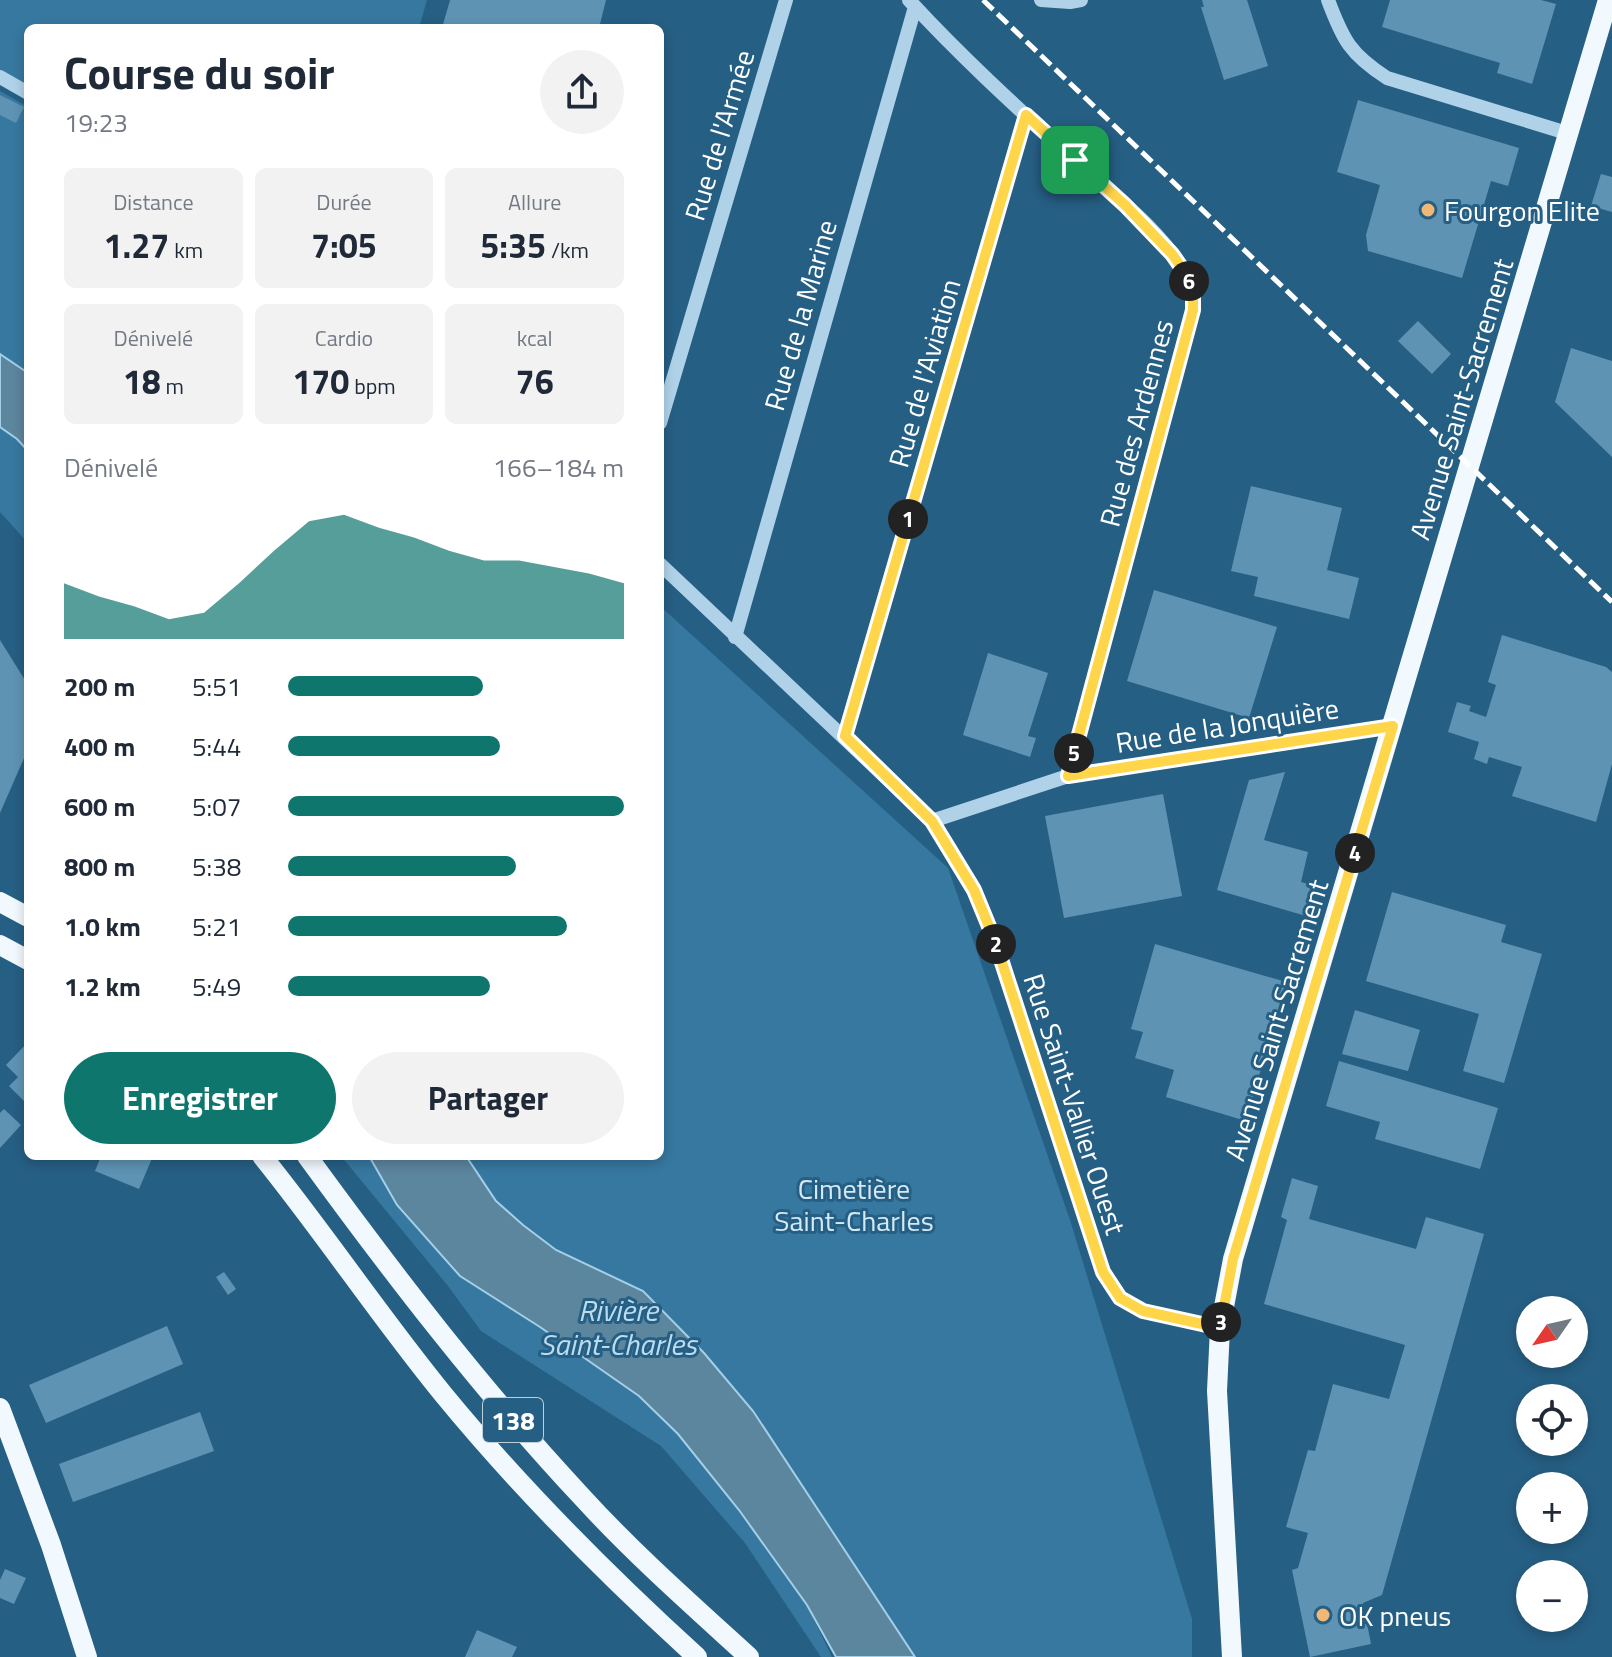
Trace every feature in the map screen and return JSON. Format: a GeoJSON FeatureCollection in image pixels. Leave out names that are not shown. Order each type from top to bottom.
{"type":"FeatureCollection","features":[{"type":"Feature","properties":{"kind":"main road","name":"Avenue Saint-Sacrement"},"geometry":{"type":"LineString","coordinates":[[1232,1657],[1217,1391],[1220,1328],[1233,1259],[1608,0]]}},
{"type":"Feature","properties":{"kind":"main road"},"geometry":{"type":"LineString","coordinates":[[2,906],[24,915]]}},
{"type":"Feature","properties":{"kind":"main road"},"geometry":{"type":"LineString","coordinates":[[0,945],[24,958]]}},
{"type":"Feature","properties":{"kind":"main road","name":"138"},"geometry":{"type":"LineString","coordinates":[[265,1160],[443,1395],[559,1524],[697,1657]]}},
{"type":"Feature","properties":{"kind":"main road","name":"138"},"geometry":{"type":"LineString","coordinates":[[310,1160],[413,1298],[529,1439],[602,1518],[749,1657]]}},
{"type":"Feature","properties":{"kind":"main road"},"geometry":{"type":"LineString","coordinates":[[0,1408],[59,1569],[87,1657]]}},
{"type":"Feature","properties":{"kind":"street","name":"Rue de l'Armée"},"geometry":{"type":"LineString","coordinates":[[664,410],[786,0]]}},
{"type":"Feature","properties":{"kind":"street"},"geometry":{"type":"LineString","coordinates":[[1041,0],[1081,0]]}},
{"type":"Feature","properties":{"kind":"street"},"geometry":{"type":"LineString","coordinates":[[1328,0],[1345,42],[1361,61],[1387,78],[1570,134]]}},
{"type":"Feature","properties":{"kind":"street","name":"Rue des Ardennes"},"geometry":{"type":"LineString","coordinates":[[912,4],[1163,244],[1188,277],[1193,294],[1193,310],[1068,776]]}},
{"type":"Feature","properties":{"kind":"street","name":"Rue de la Marine"},"geometry":{"type":"LineString","coordinates":[[735,637],[912,4]]}},
{"type":"Feature","properties":{"kind":"street"},"geometry":{"type":"LineString","coordinates":[[0,77],[24,91]]}},
{"type":"Feature","properties":{"kind":"street","name":"Rue de l'Aviation"},"geometry":{"type":"LineString","coordinates":[[845,736],[1026,115]]}},
{"type":"Feature","properties":{"kind":"street","name":"Rue Saint-Vallier Ouest"},"geometry":{"type":"LineString","coordinates":[[664,568],[932,821],[974,890],[995,941],[1103,1272],[1120,1298],[1143,1311],[1220,1328]]}},
{"type":"Feature","properties":{"kind":"street","name":"Rue de la Jonquière"},"geometry":{"type":"LineString","coordinates":[[932,821],[1068,776],[1393,726]]}},
{"type":"Feature","properties":{"kind":"green space"},"geometry":{"type":"Polygon","coordinates":[[[0,0],[427,0],[420,24],[24,24],[24,91],[0,77],[0,0]]]}},
{"type":"Feature","properties":{"kind":"green space"},"geometry":{"type":"Polygon","coordinates":[[[0,91],[24,105],[24,370],[0,354],[0,91]]]}},
{"type":"Feature","properties":{"kind":"green space"},"geometry":{"type":"Polygon","coordinates":[[[0,427],[24,447],[24,539],[0,512],[0,427]]]}},
{"type":"Feature","properties":{"kind":"green space","name":"Cimetière Saint-Charles"},"geometry":{"type":"Polygon","coordinates":[[[664,610],[948,868],[1070,1220],[1192,1619],[1192,1657],[915,1657],[753,1411],[704,1353],[643,1291],[556,1250],[496,1201],[469,1160],[664,1160],[664,610]]]}},
{"type":"Feature","properties":{"kind":"green space"},"geometry":{"type":"Polygon","coordinates":[[[344,1160],[371,1160],[397,1205],[460,1276],[639,1396],[678,1434],[739,1510],[807,1605],[832,1657],[821,1657],[745,1543],[661,1446],[481,1331],[344,1160]]]}},
{"type":"Feature","properties":{"kind":"water"},"geometry":{"type":"Polygon","coordinates":[[[0,354],[24,370],[24,447],[0,427],[0,354]]]}},
{"type":"Feature","properties":{"kind":"water","name":"Rivière Saint-Charles"},"geometry":{"type":"Polygon","coordinates":[[[371,1160],[469,1160],[496,1201],[556,1250],[643,1291],[704,1353],[753,1411],[915,1657],[836,1657],[807,1605],[739,1510],[678,1434],[639,1396],[460,1276],[397,1205],[371,1160]]]}},
{"type":"Feature","properties":{"kind":"building"},"geometry":{"type":"Polygon","coordinates":[[[450,0],[606,0],[600,24],[443,24],[450,0]]]}},
{"type":"Feature","properties":{"kind":"building"},"geometry":{"type":"Polygon","coordinates":[[[1202,0],[1247,0],[1268,66],[1224,80],[1201,7],[1204,7],[1202,0]]]}},
{"type":"Feature","properties":{"kind":"building"},"geometry":{"type":"Polygon","coordinates":[[[1390,0],[1541,0],[1556,4],[1532,84],[1497,73],[1500,63],[1382,27],[1390,0]]]}},
{"type":"Feature","properties":{"kind":"building"},"geometry":{"type":"Polygon","coordinates":[[[0,95],[24,107],[16,123],[0,115],[0,95]]]}},
{"type":"Feature","properties":{"kind":"building","name":"Fourgon Elite"},"geometry":{"type":"Polygon","coordinates":[[[1358,100],[1519,148],[1508,186],[1491,181],[1462,278],[1368,251],[1366,235],[1380,185],[1337,172],[1358,100]]]}},
{"type":"Feature","properties":{"kind":"building"},"geometry":{"type":"Polygon","coordinates":[[[1601,174],[1612,177],[1612,212],[1591,206],[1601,174]]]}},
{"type":"Feature","properties":{"kind":"building"},"geometry":{"type":"Polygon","coordinates":[[[1418,321],[1451,354],[1432,374],[1398,341],[1418,321]]]}},
{"type":"Feature","properties":{"kind":"building"},"geometry":{"type":"Polygon","coordinates":[[[1571,348],[1612,361],[1612,457],[1555,402],[1571,348]]]}},
{"type":"Feature","properties":{"kind":"building"},"geometry":{"type":"Polygon","coordinates":[[[1251,486],[1342,508],[1327,570],[1359,578],[1349,619],[1254,596],[1258,577],[1231,571],[1251,486]]]}},
{"type":"Feature","properties":{"kind":"building"},"geometry":{"type":"Polygon","coordinates":[[[1154,590],[1277,627],[1249,718],[1127,681],[1154,590]]]}},
{"type":"Feature","properties":{"kind":"building"},"geometry":{"type":"Polygon","coordinates":[[[1502,635],[1606,667],[1612,672],[1612,764],[1596,822],[1512,796],[1522,767],[1489,757],[1487,764],[1474,759],[1479,742],[1448,732],[1457,702],[1471,706],[1469,711],[1486,717],[1496,685],[1488,682],[1502,635]]]}},
{"type":"Feature","properties":{"kind":"building"},"geometry":{"type":"Polygon","coordinates":[[[0,640],[24,679],[24,758],[0,813],[0,640]]]}},
{"type":"Feature","properties":{"kind":"building"},"geometry":{"type":"Polygon","coordinates":[[[988,653],[1048,673],[1028,736],[1036,738],[1030,757],[963,735],[988,653]]]}},
{"type":"Feature","properties":{"kind":"building"},"geometry":{"type":"Polygon","coordinates":[[[1285,772],[1264,840],[1308,852],[1301,882],[1315,886],[1306,916],[1217,890],[1249,780],[1285,772]]]}},
{"type":"Feature","properties":{"kind":"building"},"geometry":{"type":"Polygon","coordinates":[[[1163,794],[1182,896],[1064,918],[1045,816],[1163,794]]]}},
{"type":"Feature","properties":{"kind":"building"},"geometry":{"type":"Polygon","coordinates":[[[1392,892],[1506,925],[1501,942],[1542,954],[1504,1083],[1463,1071],[1479,1014],[1366,981],[1392,892]]]}},
{"type":"Feature","properties":{"kind":"building"},"geometry":{"type":"Polygon","coordinates":[[[1155,944],[1286,982],[1246,1121],[1166,1097],[1174,1070],[1135,1058],[1143,1032],[1131,1029],[1155,944]]]}},
{"type":"Feature","properties":{"kind":"building"},"geometry":{"type":"Polygon","coordinates":[[[1355,1010],[1420,1030],[1408,1071],[1342,1054],[1355,1010]]]}},
{"type":"Feature","properties":{"kind":"building"},"geometry":{"type":"Polygon","coordinates":[[[24,1046],[24,1101],[9,1086],[18,1077],[6,1065],[24,1046]]]}},
{"type":"Feature","properties":{"kind":"building"},"geometry":{"type":"Polygon","coordinates":[[[1339,1061],[1498,1108],[1480,1169],[1375,1139],[1380,1122],[1326,1106],[1339,1061]]]}},
{"type":"Feature","properties":{"kind":"building"},"geometry":{"type":"Polygon","coordinates":[[[4,1109],[21,1125],[0,1148],[0,1113],[4,1109]]]}},
{"type":"Feature","properties":{"kind":"building"},"geometry":{"type":"Polygon","coordinates":[[[99,1160],[151,1160],[139,1189],[95,1171],[99,1160]]]}},
{"type":"Feature","properties":{"kind":"building"},"geometry":{"type":"Polygon","coordinates":[[[1292,1178],[1318,1186],[1309,1219],[1416,1249],[1426,1217],[1484,1234],[1382,1595],[1363,1603],[1371,1644],[1310,1657],[1292,1570],[1298,1568],[1308,1533],[1286,1527],[1308,1450],[1315,1451],[1333,1384],[1389,1399],[1405,1345],[1264,1304],[1287,1220],[1281,1217],[1292,1178]]]}},
{"type":"Feature","properties":{"kind":"building"},"geometry":{"type":"Polygon","coordinates":[[[224,1272],[236,1289],[228,1295],[216,1277],[224,1272]]]}},
{"type":"Feature","properties":{"kind":"building"},"geometry":{"type":"Polygon","coordinates":[[[167,1326],[183,1364],[46,1423],[29,1385],[167,1326]]]}},
{"type":"Feature","properties":{"kind":"building"},"geometry":{"type":"Polygon","coordinates":[[[200,1412],[214,1451],[73,1502],[59,1464],[200,1412]]]}},
{"type":"Feature","properties":{"kind":"building"},"geometry":{"type":"Polygon","coordinates":[[[5,1569],[26,1578],[14,1604],[0,1598],[0,1580],[5,1569]]]}},
{"type":"Feature","properties":{"kind":"building"},"geometry":{"type":"Polygon","coordinates":[[[477,1630],[517,1647],[512,1657],[465,1657],[477,1630]]]}},
{"type":"Feature","properties":{"kind":"railway"},"geometry":{"type":"LineString","coordinates":[[983,0],[1612,602]]}},
{"type":"Feature","properties":{"kind":"place","name":"Fourgon Elite"},"geometry":{"type":"Point","coordinates":[1428,210]}},
{"type":"Feature","properties":{"kind":"place","name":"OK pneus"},"geometry":{"type":"Point","coordinates":[1323,1615]}},
{"type":"Feature","properties":{"kind":"route"},"geometry":{"type":"LineString","coordinates":[[1026,115],[1075,160],[1144,223],[1172,254],[1188,277],[1193,310],[1068,776],[1393,726],[1233,1259],[1220,1328],[1143,1311],[1120,1298],[1103,1272],[995,941],[974,890],[932,821],[845,736],[1026,115]]}}]}
